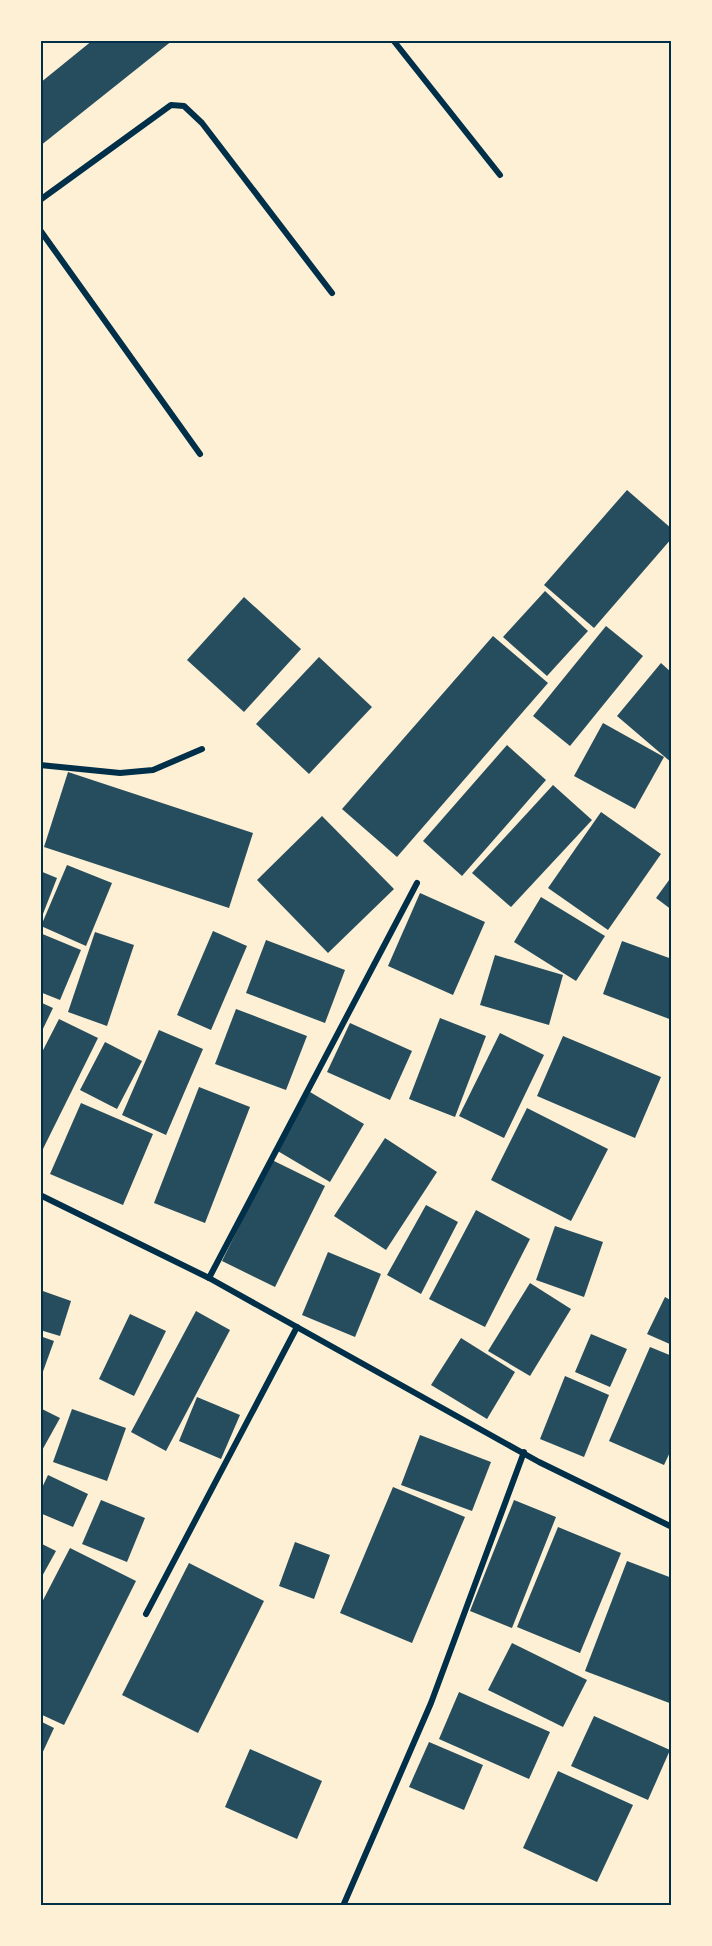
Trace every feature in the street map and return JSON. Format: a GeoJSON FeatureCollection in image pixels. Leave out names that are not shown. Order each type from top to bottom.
{"type":"FeatureCollection","features":[{"type":"Feature","properties":{"kind":"street"},"geometry":{"type":"LineString","coordinates":[[393,40],[500,174]]}},
{"type":"Feature","properties":{"kind":"street"},"geometry":{"type":"LineString","coordinates":[[40,200],[171,105],[184,106],[202,123],[332,293]]}},
{"type":"Feature","properties":{"kind":"street"},"geometry":{"type":"LineString","coordinates":[[40,230],[200,454]]}},
{"type":"Feature","properties":{"kind":"street"},"geometry":{"type":"LineString","coordinates":[[40,765],[120,773],[153,770],[202,749]]}},
{"type":"Feature","properties":{"kind":"street"},"geometry":{"type":"LineString","coordinates":[[209,1278],[417,883]]}},
{"type":"Feature","properties":{"kind":"street"},"geometry":{"type":"LineString","coordinates":[[40,1195],[209,1278],[524,1452],[672,1527]]}},
{"type":"Feature","properties":{"kind":"street"},"geometry":{"type":"LineString","coordinates":[[146,1614],[297,1327]]}},
{"type":"Feature","properties":{"kind":"street"},"geometry":{"type":"LineString","coordinates":[[344,1905],[431,1702],[524,1452]]}},
{"type":"Feature","properties":{"kind":"building"},"geometry":{"type":"Polygon","coordinates":[[[93,40],[173,40],[40,146],[40,83],[93,40]]]}},
{"type":"Feature","properties":{"kind":"building"},"geometry":{"type":"Polygon","coordinates":[[[627,490],[672,529],[672,538],[594,628],[544,585],[627,490]]]}},
{"type":"Feature","properties":{"kind":"building"},"geometry":{"type":"Polygon","coordinates":[[[545,591],[588,631],[547,676],[503,637],[545,591]]]}},
{"type":"Feature","properties":{"kind":"building"},"geometry":{"type":"Polygon","coordinates":[[[244,597],[301,649],[244,712],[187,660],[244,597]]]}},
{"type":"Feature","properties":{"kind":"building"},"geometry":{"type":"Polygon","coordinates":[[[606,626],[643,656],[570,746],[533,716],[606,626]]]}},
{"type":"Feature","properties":{"kind":"building"},"geometry":{"type":"Polygon","coordinates":[[[493,636],[548,683],[397,857],[342,809],[493,636]]]}},
{"type":"Feature","properties":{"kind":"building"},"geometry":{"type":"Polygon","coordinates":[[[319,657],[372,707],[309,774],[256,724],[319,657]]]}},
{"type":"Feature","properties":{"kind":"building"},"geometry":{"type":"Polygon","coordinates":[[[661,663],[672,673],[672,763],[617,716],[661,663]]]}},
{"type":"Feature","properties":{"kind":"building"},"geometry":{"type":"Polygon","coordinates":[[[603,723],[664,757],[635,809],[574,776],[603,723]]]}},
{"type":"Feature","properties":{"kind":"building"},"geometry":{"type":"Polygon","coordinates":[[[507,745],[546,780],[462,876],[423,841],[507,745]]]}},
{"type":"Feature","properties":{"kind":"building"},"geometry":{"type":"Polygon","coordinates":[[[68,772],[253,833],[229,908],[44,847],[68,772]]]}},
{"type":"Feature","properties":{"kind":"building"},"geometry":{"type":"Polygon","coordinates":[[[553,785],[592,820],[511,907],[472,873],[553,785]]]}},
{"type":"Feature","properties":{"kind":"building"},"geometry":{"type":"Polygon","coordinates":[[[601,812],[661,854],[608,930],[548,888],[601,812]]]}},
{"type":"Feature","properties":{"kind":"building"},"geometry":{"type":"Polygon","coordinates":[[[322,816],[394,889],[328,953],[257,880],[322,816]]]}},
{"type":"Feature","properties":{"kind":"building"},"geometry":{"type":"Polygon","coordinates":[[[67,865],[112,883],[86,946],[41,926],[67,865]]]}},
{"type":"Feature","properties":{"kind":"building"},"geometry":{"type":"Polygon","coordinates":[[[40,871],[57,878],[41,919],[40,919],[40,871]]]}},
{"type":"Feature","properties":{"kind":"building"},"geometry":{"type":"Polygon","coordinates":[[[672,876],[672,910],[656,898],[672,876]]]}},
{"type":"Feature","properties":{"kind":"building"},"geometry":{"type":"Polygon","coordinates":[[[420,893],[485,922],[453,995],[388,966],[420,893]]]}},
{"type":"Feature","properties":{"kind":"building"},"geometry":{"type":"Polygon","coordinates":[[[541,897],[605,936],[576,981],[514,942],[541,897]]]}},
{"type":"Feature","properties":{"kind":"building"},"geometry":{"type":"Polygon","coordinates":[[[213,931],[247,946],[211,1030],[177,1015],[213,931]]]}},
{"type":"Feature","properties":{"kind":"building"},"geometry":{"type":"Polygon","coordinates":[[[95,932],[134,945],[107,1026],[68,1012],[95,932]]]}},
{"type":"Feature","properties":{"kind":"building"},"geometry":{"type":"Polygon","coordinates":[[[40,933],[81,950],[60,1000],[40,992],[40,933]]]}},
{"type":"Feature","properties":{"kind":"building"},"geometry":{"type":"Polygon","coordinates":[[[266,940],[345,970],[325,1023],[246,993],[266,940]]]}},
{"type":"Feature","properties":{"kind":"building"},"geometry":{"type":"Polygon","coordinates":[[[622,941],[672,959],[672,1020],[603,994],[622,941]]]}},
{"type":"Feature","properties":{"kind":"building"},"geometry":{"type":"Polygon","coordinates":[[[495,955],[563,975],[549,1025],[480,1005],[495,955]]]}},
{"type":"Feature","properties":{"kind":"building"},"geometry":{"type":"Polygon","coordinates":[[[40,1002],[53,1008],[40,1035],[40,1002]]]}},
{"type":"Feature","properties":{"kind":"building"},"geometry":{"type":"Polygon","coordinates":[[[236,1009],[307,1036],[286,1090],[215,1064],[236,1009]]]}},
{"type":"Feature","properties":{"kind":"building"},"geometry":{"type":"Polygon","coordinates":[[[440,1018],[486,1036],[455,1117],[409,1099],[440,1018]]]}},
{"type":"Feature","properties":{"kind":"building"},"geometry":{"type":"Polygon","coordinates":[[[59,1019],[98,1038],[40,1155],[40,1056],[59,1019]]]}},
{"type":"Feature","properties":{"kind":"building"},"geometry":{"type":"Polygon","coordinates":[[[350,1023],[412,1051],[390,1100],[327,1072],[350,1023]]]}},
{"type":"Feature","properties":{"kind":"building"},"geometry":{"type":"Polygon","coordinates":[[[159,1030],[203,1049],[166,1135],[122,1115],[159,1030]]]}},
{"type":"Feature","properties":{"kind":"building"},"geometry":{"type":"Polygon","coordinates":[[[500,1033],[544,1055],[504,1138],[459,1116],[500,1033]]]}},
{"type":"Feature","properties":{"kind":"building"},"geometry":{"type":"Polygon","coordinates":[[[563,1036],[661,1077],[635,1138],[537,1096],[563,1036]]]}},
{"type":"Feature","properties":{"kind":"building"},"geometry":{"type":"Polygon","coordinates":[[[105,1042],[142,1061],[117,1109],[80,1090],[105,1042]]]}},
{"type":"Feature","properties":{"kind":"building"},"geometry":{"type":"Polygon","coordinates":[[[199,1087],[250,1107],[205,1223],[154,1203],[199,1087]]]}},
{"type":"Feature","properties":{"kind":"building"},"geometry":{"type":"Polygon","coordinates":[[[310,1092],[364,1124],[330,1182],[276,1150],[310,1092]]]}},
{"type":"Feature","properties":{"kind":"building"},"geometry":{"type":"Polygon","coordinates":[[[81,1103],[153,1134],[123,1205],[50,1174],[81,1103]]]}},
{"type":"Feature","properties":{"kind":"building"},"geometry":{"type":"Polygon","coordinates":[[[527,1108],[608,1149],[571,1221],[491,1180],[527,1108]]]}},
{"type":"Feature","properties":{"kind":"building"},"geometry":{"type":"Polygon","coordinates":[[[385,1138],[437,1172],[386,1250],[334,1216],[385,1138]]]}},
{"type":"Feature","properties":{"kind":"building"},"geometry":{"type":"Polygon","coordinates":[[[272,1160],[325,1186],[275,1287],[222,1261],[272,1160]]]}},
{"type":"Feature","properties":{"kind":"building"},"geometry":{"type":"Polygon","coordinates":[[[426,1205],[458,1222],[421,1294],[387,1275],[426,1205]]]}},
{"type":"Feature","properties":{"kind":"building"},"geometry":{"type":"Polygon","coordinates":[[[476,1210],[530,1239],[485,1327],[429,1299],[476,1210]]]}},
{"type":"Feature","properties":{"kind":"building"},"geometry":{"type":"Polygon","coordinates":[[[555,1226],[603,1242],[584,1297],[536,1280],[555,1226]]]}},
{"type":"Feature","properties":{"kind":"building"},"geometry":{"type":"Polygon","coordinates":[[[328,1252],[381,1274],[355,1337],[302,1315],[328,1252]]]}},
{"type":"Feature","properties":{"kind":"building"},"geometry":{"type":"Polygon","coordinates":[[[530,1283],[571,1309],[530,1376],[488,1351],[530,1283]]]}},
{"type":"Feature","properties":{"kind":"building"},"geometry":{"type":"Polygon","coordinates":[[[40,1290],[71,1301],[60,1336],[40,1330],[40,1290]]]}},
{"type":"Feature","properties":{"kind":"building"},"geometry":{"type":"Polygon","coordinates":[[[665,1297],[672,1301],[672,1345],[647,1334],[665,1297]]]}},
{"type":"Feature","properties":{"kind":"building"},"geometry":{"type":"Polygon","coordinates":[[[196,1311],[230,1330],[166,1451],[131,1432],[196,1311]]]}},
{"type":"Feature","properties":{"kind":"building"},"geometry":{"type":"Polygon","coordinates":[[[130,1314],[166,1331],[134,1396],[99,1379],[130,1314]]]}},
{"type":"Feature","properties":{"kind":"building"},"geometry":{"type":"Polygon","coordinates":[[[591,1334],[627,1349],[610,1387],[575,1372],[591,1334]]]}},
{"type":"Feature","properties":{"kind":"building"},"geometry":{"type":"Polygon","coordinates":[[[40,1336],[54,1341],[41,1377],[40,1377],[40,1336]]]}},
{"type":"Feature","properties":{"kind":"building"},"geometry":{"type":"Polygon","coordinates":[[[461,1338],[515,1372],[487,1419],[431,1385],[461,1338]]]}},
{"type":"Feature","properties":{"kind":"building"},"geometry":{"type":"Polygon","coordinates":[[[650,1347],[672,1356],[672,1448],[664,1465],[609,1441],[650,1347]]]}},
{"type":"Feature","properties":{"kind":"building"},"geometry":{"type":"Polygon","coordinates":[[[565,1376],[609,1395],[584,1457],[540,1439],[565,1376]]]}},
{"type":"Feature","properties":{"kind":"building"},"geometry":{"type":"Polygon","coordinates":[[[197,1397],[240,1415],[221,1459],[179,1441],[197,1397]]]}},
{"type":"Feature","properties":{"kind":"building"},"geometry":{"type":"Polygon","coordinates":[[[40,1408],[60,1418],[40,1454],[40,1408]]]}},
{"type":"Feature","properties":{"kind":"building"},"geometry":{"type":"Polygon","coordinates":[[[72,1409],[126,1428],[107,1481],[53,1462],[72,1409]]]}},
{"type":"Feature","properties":{"kind":"building"},"geometry":{"type":"Polygon","coordinates":[[[420,1435],[491,1462],[472,1511],[401,1485],[420,1435]]]}},
{"type":"Feature","properties":{"kind":"building"},"geometry":{"type":"Polygon","coordinates":[[[48,1475],[88,1494],[73,1527],[40,1513],[40,1492],[48,1475]]]}},
{"type":"Feature","properties":{"kind":"building"},"geometry":{"type":"Polygon","coordinates":[[[393,1487],[465,1517],[412,1643],[340,1613],[393,1487]]]}},
{"type":"Feature","properties":{"kind":"building"},"geometry":{"type":"Polygon","coordinates":[[[101,1500],[145,1518],[127,1562],[82,1544],[101,1500]]]}},
{"type":"Feature","properties":{"kind":"building"},"geometry":{"type":"Polygon","coordinates":[[[514,1500],[556,1517],[512,1628],[470,1611],[514,1500]]]}},
{"type":"Feature","properties":{"kind":"building"},"geometry":{"type":"Polygon","coordinates":[[[558,1527],[621,1553],[580,1653],[517,1627],[558,1527]]]}},
{"type":"Feature","properties":{"kind":"building"},"geometry":{"type":"Polygon","coordinates":[[[295,1542],[330,1555],[314,1599],[279,1586],[295,1542]]]}},
{"type":"Feature","properties":{"kind":"building"},"geometry":{"type":"Polygon","coordinates":[[[40,1543],[56,1551],[40,1580],[40,1543]]]}},
{"type":"Feature","properties":{"kind":"building"},"geometry":{"type":"Polygon","coordinates":[[[70,1548],[136,1581],[64,1725],[40,1714],[40,1606],[70,1548]]]}},
{"type":"Feature","properties":{"kind":"building"},"geometry":{"type":"Polygon","coordinates":[[[627,1561],[672,1578],[672,1704],[585,1671],[627,1561]]]}},
{"type":"Feature","properties":{"kind":"building"},"geometry":{"type":"Polygon","coordinates":[[[189,1563],[264,1601],[198,1733],[122,1695],[189,1563]]]}},
{"type":"Feature","properties":{"kind":"building"},"geometry":{"type":"Polygon","coordinates":[[[512,1643],[587,1680],[563,1727],[488,1690],[512,1643]]]}},
{"type":"Feature","properties":{"kind":"building"},"geometry":{"type":"Polygon","coordinates":[[[459,1692],[550,1732],[529,1779],[439,1739],[459,1692]]]}},
{"type":"Feature","properties":{"kind":"building"},"geometry":{"type":"Polygon","coordinates":[[[594,1716],[670,1750],[648,1800],[571,1766],[594,1716]]]}},
{"type":"Feature","properties":{"kind":"building"},"geometry":{"type":"Polygon","coordinates":[[[40,1721],[54,1728],[40,1758],[40,1721]]]}},
{"type":"Feature","properties":{"kind":"building"},"geometry":{"type":"Polygon","coordinates":[[[429,1742],[483,1765],[464,1810],[409,1787],[429,1742]]]}},
{"type":"Feature","properties":{"kind":"building"},"geometry":{"type":"Polygon","coordinates":[[[250,1749],[322,1781],[297,1839],[225,1807],[250,1749]]]}},
{"type":"Feature","properties":{"kind":"building"},"geometry":{"type":"Polygon","coordinates":[[[558,1771],[633,1805],[597,1882],[523,1848],[558,1771]]]}}]}
